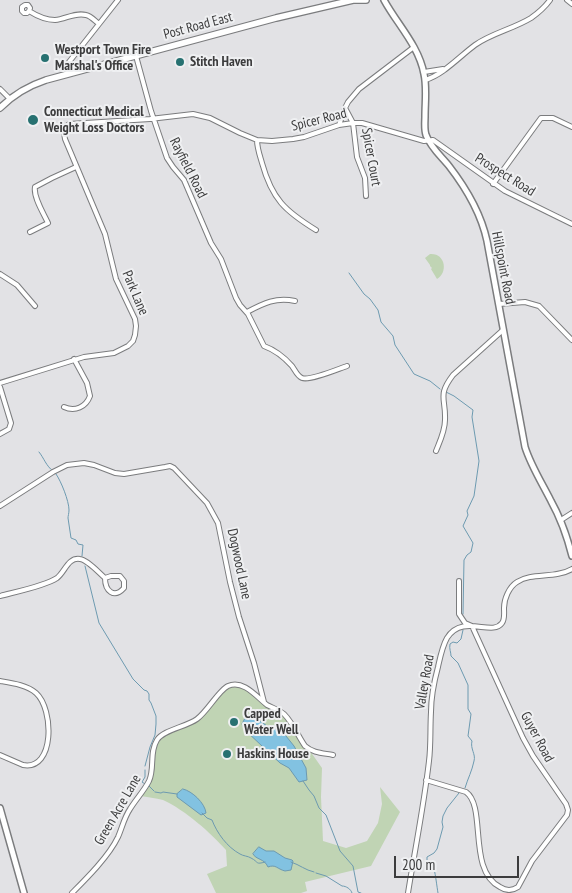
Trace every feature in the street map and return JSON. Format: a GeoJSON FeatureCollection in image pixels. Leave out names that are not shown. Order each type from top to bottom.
{"type":"FeatureCollection","features":[{"type":"Feature","properties":{"kind":"main road","name":"Post Road East"},"geometry":{"type":"LineString","coordinates":[[0,108],[20,91],[68,74],[276,18],[353,0],[366,0]]}},
{"type":"Feature","properties":{"kind":"street"},"geometry":{"type":"LineString","coordinates":[[30,0],[28,5],[30,11],[41,18],[56,20],[74,14],[88,15],[99,24]]}},
{"type":"Feature","properties":{"kind":"street"},"geometry":{"type":"LineString","coordinates":[[68,74],[67,66],[69,62],[118,0]]}},
{"type":"Feature","properties":{"kind":"street","name":"Hillspoint Road"},"geometry":{"type":"LineString","coordinates":[[384,0],[414,47],[424,72],[425,128],[429,141],[455,174],[480,216],[486,235],[526,451],[561,520],[572,556]]}},
{"type":"Feature","properties":{"kind":"street"},"geometry":{"type":"LineString","coordinates":[[425,80],[434,76],[494,34],[532,17],[550,0]]}},
{"type":"Feature","properties":{"kind":"street"},"geometry":{"type":"LineString","coordinates":[[567,0],[572,4]]}},
{"type":"Feature","properties":{"kind":"street"},"geometry":{"type":"LineString","coordinates":[[28,5],[24,5],[22,9],[26,13],[30,11]]}},
{"type":"Feature","properties":{"kind":"street"},"geometry":{"type":"LineString","coordinates":[[339,125],[348,102],[359,89],[414,47]]}},
{"type":"Feature","properties":{"kind":"street","name":"Rayfield Road"},"geometry":{"type":"LineString","coordinates":[[136,56],[169,162],[184,180],[236,298],[247,312],[264,346],[276,352],[304,379],[347,366]]}},
{"type":"Feature","properties":{"kind":"street"},"geometry":{"type":"LineString","coordinates":[[424,72],[445,68]]}},
{"type":"Feature","properties":{"kind":"street"},"geometry":{"type":"LineString","coordinates":[[0,89],[10,99]]}},
{"type":"Feature","properties":{"kind":"street"},"geometry":{"type":"LineString","coordinates":[[345,108],[353,122]]}},
{"type":"Feature","properties":{"kind":"street","name":"Spicer Road"},"geometry":{"type":"LineString","coordinates":[[69,124],[185,114],[200,115],[213,119],[257,140],[294,139],[353,122],[429,141]]}},
{"type":"Feature","properties":{"kind":"street"},"geometry":{"type":"LineString","coordinates":[[493,184],[541,118],[553,118],[572,128]]}},
{"type":"Feature","properties":{"kind":"street","name":"Spicer Court"},"geometry":{"type":"LineString","coordinates":[[353,122],[355,146],[365,178],[366,196]]}},
{"type":"Feature","properties":{"kind":"street","name":"Park Lane"},"geometry":{"type":"LineString","coordinates":[[0,383],[74,359],[112,354],[123,349],[134,340],[136,326],[133,314],[115,275],[105,234],[67,146],[64,128],[69,124]]}},
{"type":"Feature","properties":{"kind":"street"},"geometry":{"type":"LineString","coordinates":[[257,140],[266,177],[278,200],[289,212],[316,230]]}},
{"type":"Feature","properties":{"kind":"street","name":"Prospect Road"},"geometry":{"type":"LineString","coordinates":[[429,141],[433,140],[493,184],[572,224]]}},
{"type":"Feature","properties":{"kind":"street"},"geometry":{"type":"LineString","coordinates":[[30,232],[48,223],[36,197],[35,187],[76,167]]}},
{"type":"Feature","properties":{"kind":"street"},"geometry":{"type":"LineString","coordinates":[[0,274],[17,284],[35,306]]}},
{"type":"Feature","properties":{"kind":"street"},"geometry":{"type":"LineString","coordinates":[[247,312],[276,300],[295,301]]}},
{"type":"Feature","properties":{"kind":"street"},"geometry":{"type":"LineString","coordinates":[[498,304],[525,302],[540,306],[572,340]]}},
{"type":"Feature","properties":{"kind":"street"},"geometry":{"type":"LineString","coordinates":[[436,451],[444,429],[443,398],[446,383],[503,330]]}},
{"type":"Feature","properties":{"kind":"street"},"geometry":{"type":"LineString","coordinates":[[64,407],[72,409],[81,407],[86,404],[90,396],[87,383],[74,359]]}},
{"type":"Feature","properties":{"kind":"street"},"geometry":{"type":"LineString","coordinates":[[0,387],[11,423],[10,429],[0,434]]}},
{"type":"Feature","properties":{"kind":"street","name":"Dogwood Lane"},"geometry":{"type":"LineString","coordinates":[[0,506],[67,465],[84,463],[124,474],[170,466],[174,468],[207,504],[218,523],[230,582],[264,702]]}},
{"type":"Feature","properties":{"kind":"street"},"geometry":{"type":"LineString","coordinates":[[561,520],[572,513]]}},
{"type":"Feature","properties":{"kind":"street"},"geometry":{"type":"LineString","coordinates":[[0,596],[52,581],[60,576],[70,562],[77,559],[86,561],[105,578],[106,586],[112,593],[120,592],[124,588],[124,581],[120,576],[105,578]]}},
{"type":"Feature","properties":{"kind":"street","name":"Valley Road"},"geometry":{"type":"LineString","coordinates":[[408,893],[430,752],[431,703],[438,666],[446,639],[452,632],[463,626],[493,628],[500,625],[503,620],[504,604],[507,596],[511,587],[518,581],[572,569]]}},
{"type":"Feature","properties":{"kind":"street"},"geometry":{"type":"LineString","coordinates":[[459,582],[458,614],[465,623],[472,626]]}},
{"type":"Feature","properties":{"kind":"street","name":"Guyer Road"},"geometry":{"type":"LineString","coordinates":[[426,780],[466,792],[470,795],[474,805],[480,855],[483,864],[492,881],[506,890],[514,889],[518,886],[532,861],[567,815],[566,804],[533,756],[472,626]]}},
{"type":"Feature","properties":{"kind":"street"},"geometry":{"type":"LineString","coordinates":[[0,681],[23,686],[36,693],[46,709],[49,728],[45,750],[34,764],[23,765],[0,755]]}},
{"type":"Feature","properties":{"kind":"street","name":"Green Acre Lane"},"geometry":{"type":"LineString","coordinates":[[72,893],[101,860],[118,836],[129,810],[150,780],[153,748],[159,737],[202,715],[227,686],[236,684],[251,691],[264,702],[284,714],[305,746],[315,752],[333,754]]}},
{"type":"Feature","properties":{"kind":"street"},"geometry":{"type":"LineString","coordinates":[[251,691],[260,686]]}},
{"type":"Feature","properties":{"kind":"street"},"geometry":{"type":"LineString","coordinates":[[0,808],[24,893]]}},
{"type":"Feature","properties":{"kind":"green space"},"geometry":{"type":"Polygon","coordinates":[[[430,254],[439,257],[444,264],[443,272],[437,279],[425,258],[430,254]]]}},
{"type":"Feature","properties":{"kind":"green space"},"geometry":{"type":"Polygon","coordinates":[[[240,685],[284,714],[322,768],[323,841],[346,848],[367,841],[378,823],[382,804],[380,787],[400,812],[371,866],[305,882],[307,891],[301,893],[216,893],[207,874],[227,866],[226,850],[205,829],[171,804],[163,800],[140,796],[151,774],[152,755],[159,737],[195,720],[227,686],[240,685]]]}},
{"type":"Feature","properties":{"kind":"water"},"geometry":{"type":"Polygon","coordinates":[[[252,715],[267,726],[282,731],[294,746],[306,768],[307,780],[299,782],[289,768],[280,763],[245,730],[242,724],[245,718],[252,715]]]}},
{"type":"Feature","properties":{"kind":"water"},"geometry":{"type":"Polygon","coordinates":[[[183,789],[197,798],[203,805],[206,813],[201,815],[177,797],[177,794],[183,789]]]}},
{"type":"Feature","properties":{"kind":"water"},"geometry":{"type":"Polygon","coordinates":[[[259,847],[266,851],[274,851],[292,860],[291,870],[285,871],[275,866],[268,867],[253,854],[259,847]]]}},
{"type":"Feature","properties":{"kind":"waterway"},"geometry":{"type":"LineString","coordinates":[[349,273],[378,310],[381,322],[393,336],[395,345],[414,374],[430,381],[440,389]]}},
{"type":"Feature","properties":{"kind":"waterway"},"geometry":{"type":"LineString","coordinates":[[446,392],[473,410],[472,417],[479,461],[474,496],[463,526],[473,543],[471,552],[464,560],[463,614]]}},
{"type":"Feature","properties":{"kind":"waterway"},"geometry":{"type":"LineString","coordinates":[[39,452],[53,471]]}},
{"type":"Feature","properties":{"kind":"waterway"},"geometry":{"type":"LineString","coordinates":[[56,474],[68,502],[71,538],[76,540],[78,544],[83,545],[82,556]]}},
{"type":"Feature","properties":{"kind":"waterway"},"geometry":{"type":"LineString","coordinates":[[85,566],[99,623],[133,679],[149,694],[149,700],[156,716],[155,735],[145,766]]}},
{"type":"Feature","properties":{"kind":"waterway"},"geometry":{"type":"LineString","coordinates":[[463,630],[461,639],[457,643],[453,642],[450,644],[450,647],[451,656],[458,663],[468,685],[468,709],[471,714],[468,736],[472,741],[474,758],[465,788]]}},
{"type":"Feature","properties":{"kind":"waterway"},"geometry":{"type":"LineString","coordinates":[[145,770],[145,777],[142,782],[145,784]]}},
{"type":"Feature","properties":{"kind":"waterway"},"geometry":{"type":"LineString","coordinates":[[303,781],[314,796],[319,808],[326,815],[340,851],[353,866],[358,892],[361,893]]}},
{"type":"Feature","properties":{"kind":"waterway"},"geometry":{"type":"LineString","coordinates":[[149,786],[154,791]]}},
{"type":"Feature","properties":{"kind":"waterway"},"geometry":{"type":"LineString","coordinates":[[155,792],[177,794]]}},
{"type":"Feature","properties":{"kind":"waterway"},"geometry":{"type":"LineString","coordinates":[[438,893],[434,868],[427,860],[427,857],[437,849],[443,827],[443,816],[459,793]]}},
{"type":"Feature","properties":{"kind":"waterway"},"geometry":{"type":"LineString","coordinates":[[202,813],[212,820],[223,839],[231,848],[258,863],[265,862]]}},
{"type":"Feature","properties":{"kind":"waterway"},"geometry":{"type":"LineString","coordinates":[[291,862],[314,872]]}},
{"type":"Feature","properties":{"kind":"waterway"},"geometry":{"type":"LineString","coordinates":[[316,873],[347,887],[352,893]]}},
{"type":"Feature","properties":{"kind":"place","name":"Westport Town Fire Marshal's Office"},"geometry":{"type":"Point","coordinates":[45,58]}},
{"type":"Feature","properties":{"kind":"place","name":"Stitch Haven"},"geometry":{"type":"Point","coordinates":[180,62]}},
{"type":"Feature","properties":{"kind":"place","name":"Connecticut Medical Weight Loss Doctors"},"geometry":{"type":"Point","coordinates":[33,120]}},
{"type":"Feature","properties":{"kind":"place","name":"Capped Water Well"},"geometry":{"type":"Point","coordinates":[234,722]}},
{"type":"Feature","properties":{"kind":"place","name":"Haskins House"},"geometry":{"type":"Point","coordinates":[227,754]}}]}
